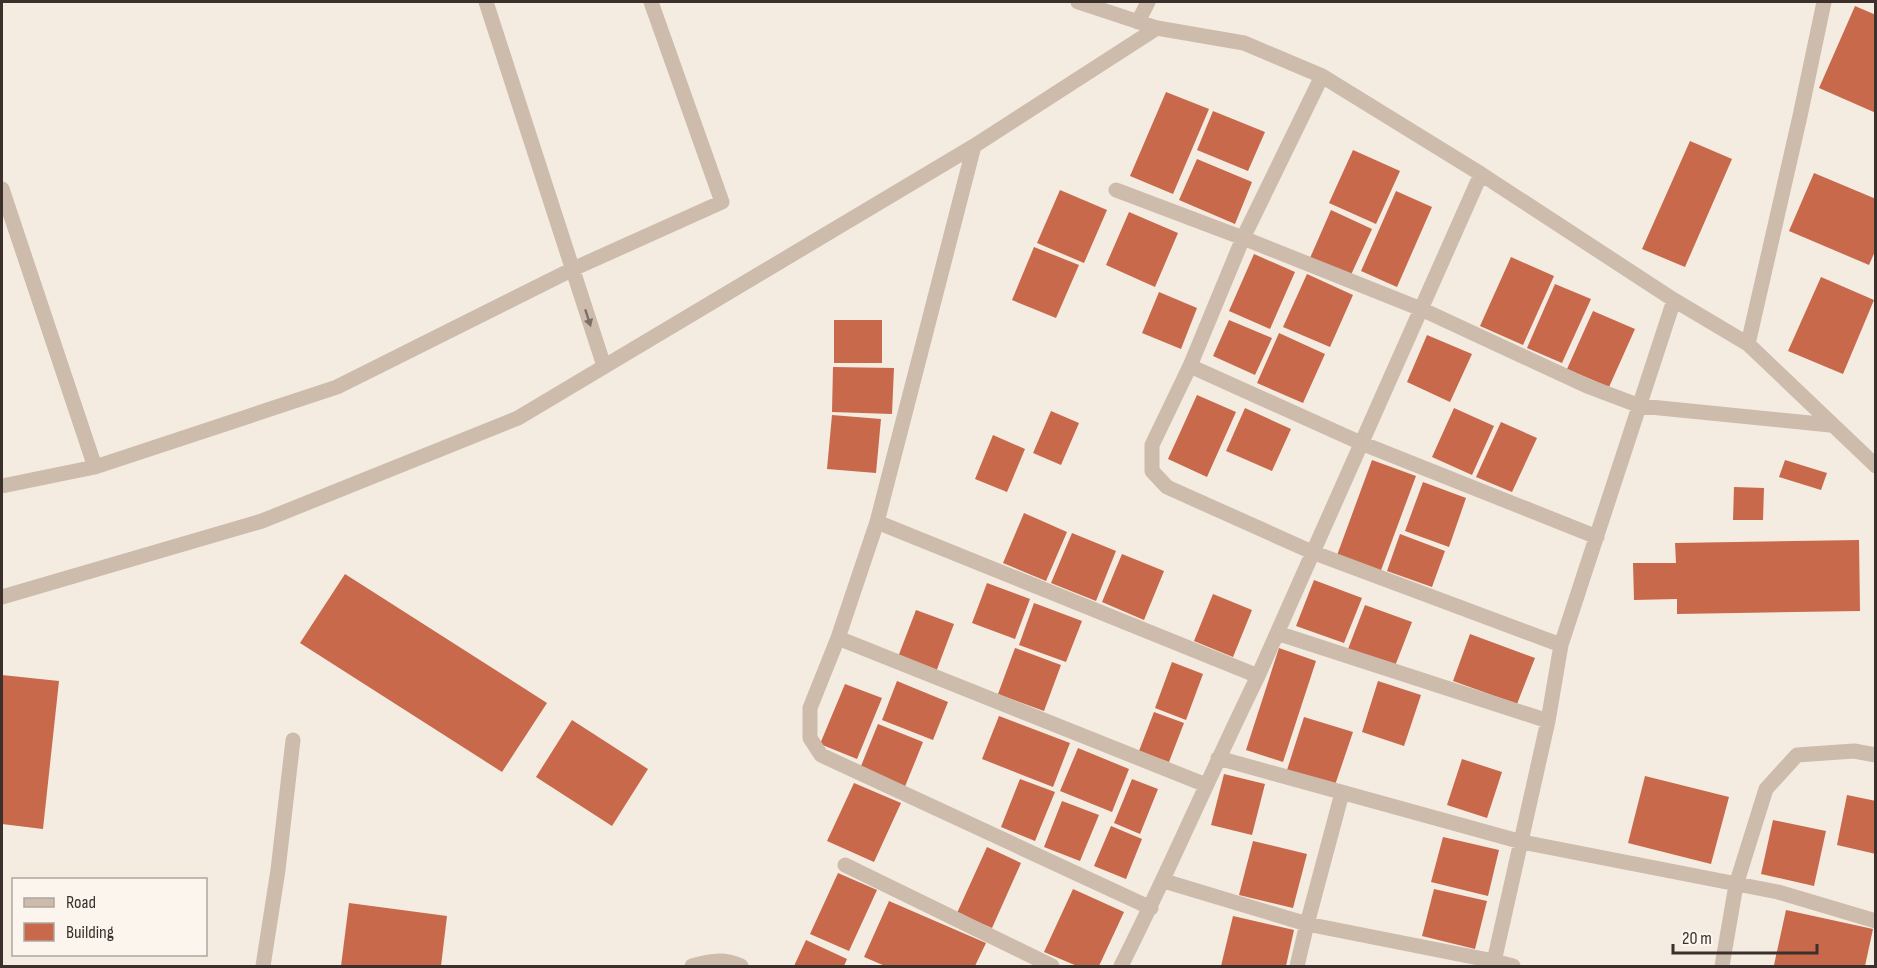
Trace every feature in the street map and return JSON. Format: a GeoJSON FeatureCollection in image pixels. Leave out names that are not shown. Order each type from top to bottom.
{"type":"FeatureCollection","features":[{"type":"Feature","properties":{"kind":"street"},"geometry":{"type":"LineString","coordinates":[[486,2],[604,366]]}},
{"type":"Feature","properties":{"kind":"street"},"geometry":{"type":"LineString","coordinates":[[2,486],[95,467],[337,387],[573,269],[723,202],[651,2]]}},
{"type":"Feature","properties":{"kind":"street"},"geometry":{"type":"LineString","coordinates":[[1078,2],[1157,28],[1244,43],[1322,76],[1481,174],[1674,300],[1748,344],[1875,466]]}},
{"type":"Feature","properties":{"kind":"street"},"geometry":{"type":"LineString","coordinates":[[1138,21],[1148,2]]}},
{"type":"Feature","properties":{"kind":"street"},"geometry":{"type":"LineString","coordinates":[[1748,344],[1824,2]]}},
{"type":"Feature","properties":{"kind":"street"},"geometry":{"type":"LineString","coordinates":[[2,597],[262,521],[518,418],[974,146],[1157,28]]}},
{"type":"Feature","properties":{"kind":"street"},"geometry":{"type":"LineString","coordinates":[[1322,76],[1243,238],[1190,366],[1152,446],[1152,471],[1167,487],[1312,552],[1561,645]]}},
{"type":"Feature","properties":{"kind":"street"},"geometry":{"type":"LineString","coordinates":[[974,146],[877,522],[838,638],[810,708],[810,738],[821,755],[1151,908]]}},
{"type":"Feature","properties":{"kind":"street"},"geometry":{"type":"LineString","coordinates":[[1121,966],[1164,881],[1218,758],[1258,676],[1481,174]]}},
{"type":"Feature","properties":{"kind":"street"},"geometry":{"type":"LineString","coordinates":[[2,189],[95,467]]}},
{"type":"Feature","properties":{"kind":"street"},"geometry":{"type":"LineString","coordinates":[[1116,190],[1421,309],[1587,386],[1640,406],[1830,425]]}},
{"type":"Feature","properties":{"kind":"street"},"geometry":{"type":"LineString","coordinates":[[1493,964],[1548,721],[1561,645],[1674,300]]}},
{"type":"Feature","properties":{"kind":"street"},"geometry":{"type":"LineString","coordinates":[[1190,366],[1361,443],[1597,537]]}},
{"type":"Feature","properties":{"kind":"street"},"geometry":{"type":"LineString","coordinates":[[877,522],[1258,676]]}},
{"type":"Feature","properties":{"kind":"street"},"geometry":{"type":"LineString","coordinates":[[1277,633],[1548,721]]}},
{"type":"Feature","properties":{"kind":"street"},"geometry":{"type":"LineString","coordinates":[[838,638],[1206,785]]}},
{"type":"Feature","properties":{"kind":"street"},"geometry":{"type":"LineString","coordinates":[[263,966],[278,870],[293,740]]}},
{"type":"Feature","properties":{"kind":"street"},"geometry":{"type":"LineString","coordinates":[[1722,966],[1736,885],[1766,789],[1797,755],[1854,751],[1875,755]]}},
{"type":"Feature","properties":{"kind":"street"},"geometry":{"type":"LineString","coordinates":[[1218,758],[1522,842],[1778,892],[1875,921]]}},
{"type":"Feature","properties":{"kind":"street"},"geometry":{"type":"LineString","coordinates":[[1297,966],[1342,793]]}},
{"type":"Feature","properties":{"kind":"street"},"geometry":{"type":"LineString","coordinates":[[845,865],[1052,966]]}},
{"type":"Feature","properties":{"kind":"street"},"geometry":{"type":"LineString","coordinates":[[1164,881],[1307,924],[1493,964],[1513,966]]}},
{"type":"Feature","properties":{"kind":"street"},"geometry":{"type":"LineString","coordinates":[[692,966],[712,960],[741,966]]}},
{"type":"Feature","properties":{"kind":"building"},"geometry":{"type":"Polygon","coordinates":[[[1855,6],[1876,15],[1876,113],[1819,88],[1855,6]]]}},
{"type":"Feature","properties":{"kind":"building"},"geometry":{"type":"Polygon","coordinates":[[[1166,92],[1209,109],[1173,194],[1130,176],[1166,92]]]}},
{"type":"Feature","properties":{"kind":"building"},"geometry":{"type":"Polygon","coordinates":[[[1213,111],[1265,132],[1248,171],[1197,150],[1213,111]]]}},
{"type":"Feature","properties":{"kind":"building"},"geometry":{"type":"Polygon","coordinates":[[[1690,141],[1732,159],[1685,267],[1642,249],[1690,141]]]}},
{"type":"Feature","properties":{"kind":"building"},"geometry":{"type":"Polygon","coordinates":[[[1353,150],[1400,171],[1376,224],[1329,203],[1353,150]]]}},
{"type":"Feature","properties":{"kind":"building"},"geometry":{"type":"Polygon","coordinates":[[[1197,159],[1252,182],[1235,224],[1179,200],[1197,159]]]}},
{"type":"Feature","properties":{"kind":"building"},"geometry":{"type":"Polygon","coordinates":[[[1814,173],[1876,199],[1876,249],[1869,265],[1789,231],[1814,173]]]}},
{"type":"Feature","properties":{"kind":"building"},"geometry":{"type":"Polygon","coordinates":[[[1060,190],[1107,210],[1084,263],[1037,243],[1060,190]]]}},
{"type":"Feature","properties":{"kind":"building"},"geometry":{"type":"Polygon","coordinates":[[[1396,191],[1432,207],[1397,287],[1361,271],[1396,191]]]}},
{"type":"Feature","properties":{"kind":"building"},"geometry":{"type":"Polygon","coordinates":[[[1331,210],[1372,229],[1350,277],[1310,258],[1331,210]]]}},
{"type":"Feature","properties":{"kind":"building"},"geometry":{"type":"Polygon","coordinates":[[[1129,212],[1178,233],[1155,287],[1106,265],[1129,212]]]}},
{"type":"Feature","properties":{"kind":"building"},"geometry":{"type":"Polygon","coordinates":[[[1034,247],[1079,265],[1056,318],[1012,300],[1034,247]]]}},
{"type":"Feature","properties":{"kind":"building"},"geometry":{"type":"Polygon","coordinates":[[[1254,254],[1295,272],[1270,329],[1229,311],[1254,254]]]}},
{"type":"Feature","properties":{"kind":"building"},"geometry":{"type":"Polygon","coordinates":[[[1511,257],[1554,276],[1523,345],[1480,326],[1511,257]]]}},
{"type":"Feature","properties":{"kind":"building"},"geometry":{"type":"Polygon","coordinates":[[[1307,274],[1353,295],[1330,347],[1283,327],[1307,274]]]}},
{"type":"Feature","properties":{"kind":"building"},"geometry":{"type":"Polygon","coordinates":[[[1821,277],[1874,300],[1843,374],[1788,351],[1821,277]]]}},
{"type":"Feature","properties":{"kind":"building"},"geometry":{"type":"Polygon","coordinates":[[[1555,284],[1591,299],[1562,363],[1527,348],[1555,284]]]}},
{"type":"Feature","properties":{"kind":"building"},"geometry":{"type":"Polygon","coordinates":[[[1159,292],[1197,308],[1181,349],[1142,333],[1159,292]]]}},
{"type":"Feature","properties":{"kind":"building"},"geometry":{"type":"Polygon","coordinates":[[[1593,311],[1635,329],[1609,387],[1567,369],[1593,311]]]}},
{"type":"Feature","properties":{"kind":"building"},"geometry":{"type":"Polygon","coordinates":[[[834,320],[882,320],[882,363],[834,363],[834,320]]]}},
{"type":"Feature","properties":{"kind":"building"},"geometry":{"type":"Polygon","coordinates":[[[1229,320],[1272,338],[1255,375],[1213,356],[1229,320]]]}},
{"type":"Feature","properties":{"kind":"building"},"geometry":{"type":"Polygon","coordinates":[[[1279,333],[1325,354],[1303,403],[1257,383],[1279,333]]]}},
{"type":"Feature","properties":{"kind":"building"},"geometry":{"type":"Polygon","coordinates":[[[1427,335],[1472,354],[1450,402],[1407,382],[1427,335]]]}},
{"type":"Feature","properties":{"kind":"building"},"geometry":{"type":"Polygon","coordinates":[[[833,367],[894,368],[892,414],[832,412],[833,367]]]}},
{"type":"Feature","properties":{"kind":"building"},"geometry":{"type":"Polygon","coordinates":[[[1197,395],[1236,412],[1207,477],[1168,459],[1197,395]]]}},
{"type":"Feature","properties":{"kind":"building"},"geometry":{"type":"Polygon","coordinates":[[[1245,408],[1291,429],[1272,471],[1226,451],[1245,408]]]}},
{"type":"Feature","properties":{"kind":"building"},"geometry":{"type":"Polygon","coordinates":[[[1454,408],[1494,426],[1472,475],[1432,457],[1454,408]]]}},
{"type":"Feature","properties":{"kind":"building"},"geometry":{"type":"Polygon","coordinates":[[[1051,411],[1079,423],[1061,465],[1033,453],[1051,411]]]}},
{"type":"Feature","properties":{"kind":"building"},"geometry":{"type":"Polygon","coordinates":[[[832,415],[881,419],[876,473],[827,469],[832,415]]]}},
{"type":"Feature","properties":{"kind":"building"},"geometry":{"type":"Polygon","coordinates":[[[1501,422],[1537,438],[1512,492],[1476,477],[1501,422]]]}},
{"type":"Feature","properties":{"kind":"building"},"geometry":{"type":"Polygon","coordinates":[[[993,435],[1025,449],[1007,492],[975,479],[993,435]]]}},
{"type":"Feature","properties":{"kind":"building"},"geometry":{"type":"Polygon","coordinates":[[[1372,460],[1416,476],[1380,573],[1336,558],[1372,460]]]}},
{"type":"Feature","properties":{"kind":"building"},"geometry":{"type":"Polygon","coordinates":[[[1785,460],[1827,473],[1821,490],[1779,477],[1785,460]]]}},
{"type":"Feature","properties":{"kind":"building"},"geometry":{"type":"Polygon","coordinates":[[[1423,482],[1466,498],[1449,547],[1405,531],[1423,482]]]}},
{"type":"Feature","properties":{"kind":"building"},"geometry":{"type":"Polygon","coordinates":[[[1734,487],[1764,488],[1763,520],[1733,520],[1734,487]]]}},
{"type":"Feature","properties":{"kind":"building"},"geometry":{"type":"Polygon","coordinates":[[[1024,513],[1067,532],[1046,581],[1003,563],[1024,513]]]}},
{"type":"Feature","properties":{"kind":"building"},"geometry":{"type":"Polygon","coordinates":[[[1072,533],[1116,551],[1096,601],[1051,583],[1072,533]]]}},
{"type":"Feature","properties":{"kind":"building"},"geometry":{"type":"Polygon","coordinates":[[[1400,534],[1445,551],[1432,587],[1387,571],[1400,534]]]}},
{"type":"Feature","properties":{"kind":"building"},"geometry":{"type":"Polygon","coordinates":[[[1859,540],[1860,611],[1677,614],[1677,599],[1634,600],[1633,563],[1676,563],[1675,543],[1859,540]]]}},
{"type":"Feature","properties":{"kind":"building"},"geometry":{"type":"Polygon","coordinates":[[[1122,554],[1164,571],[1144,620],[1102,602],[1122,554]]]}},
{"type":"Feature","properties":{"kind":"building"},"geometry":{"type":"Polygon","coordinates":[[[345,574],[547,703],[502,772],[300,643],[345,574]]]}},
{"type":"Feature","properties":{"kind":"building"},"geometry":{"type":"Polygon","coordinates":[[[1314,580],[1362,598],[1344,643],[1296,626],[1314,580]]]}},
{"type":"Feature","properties":{"kind":"building"},"geometry":{"type":"Polygon","coordinates":[[[987,583],[1030,599],[1015,639],[972,623],[987,583]]]}},
{"type":"Feature","properties":{"kind":"building"},"geometry":{"type":"Polygon","coordinates":[[[1213,594],[1252,610],[1233,657],[1194,641],[1213,594]]]}},
{"type":"Feature","properties":{"kind":"building"},"geometry":{"type":"Polygon","coordinates":[[[1034,603],[1082,621],[1066,662],[1019,645],[1034,603]]]}},
{"type":"Feature","properties":{"kind":"building"},"geometry":{"type":"Polygon","coordinates":[[[1365,605],[1412,622],[1395,666],[1348,649],[1365,605]]]}},
{"type":"Feature","properties":{"kind":"building"},"geometry":{"type":"Polygon","coordinates":[[[916,610],[954,624],[936,672],[898,657],[916,610]]]}},
{"type":"Feature","properties":{"kind":"building"},"geometry":{"type":"Polygon","coordinates":[[[1470,634],[1535,658],[1517,704],[1453,681],[1470,634]]]}},
{"type":"Feature","properties":{"kind":"building"},"geometry":{"type":"Polygon","coordinates":[[[1015,648],[1061,665],[1044,711],[998,694],[1015,648]]]}},
{"type":"Feature","properties":{"kind":"building"},"geometry":{"type":"Polygon","coordinates":[[[1279,648],[1316,661],[1283,762],[1246,750],[1279,648]]]}},
{"type":"Feature","properties":{"kind":"building"},"geometry":{"type":"Polygon","coordinates":[[[1172,662],[1203,674],[1186,720],[1155,708],[1172,662]]]}},
{"type":"Feature","properties":{"kind":"building"},"geometry":{"type":"Polygon","coordinates":[[[2,675],[59,681],[43,829],[2,824],[2,675]]]}},
{"type":"Feature","properties":{"kind":"building"},"geometry":{"type":"Polygon","coordinates":[[[897,681],[948,702],[933,740],[882,720],[897,681]]]}},
{"type":"Feature","properties":{"kind":"building"},"geometry":{"type":"Polygon","coordinates":[[[1378,681],[1421,695],[1404,746],[1362,732],[1378,681]]]}},
{"type":"Feature","properties":{"kind":"building"},"geometry":{"type":"Polygon","coordinates":[[[845,684],[882,698],[857,759],[820,744],[845,684]]]}},
{"type":"Feature","properties":{"kind":"building"},"geometry":{"type":"Polygon","coordinates":[[[1154,712],[1184,723],[1169,762],[1139,751],[1154,712]]]}},
{"type":"Feature","properties":{"kind":"building"},"geometry":{"type":"Polygon","coordinates":[[[999,716],[1070,743],[1053,787],[982,759],[999,716]]]}},
{"type":"Feature","properties":{"kind":"building"},"geometry":{"type":"Polygon","coordinates":[[[1304,717],[1353,732],[1335,785],[1287,770],[1304,717]]]}},
{"type":"Feature","properties":{"kind":"building"},"geometry":{"type":"Polygon","coordinates":[[[572,720],[648,769],[612,826],[536,777],[572,720]]]}},
{"type":"Feature","properties":{"kind":"building"},"geometry":{"type":"Polygon","coordinates":[[[878,724],[923,742],[904,789],[859,771],[878,724]]]}},
{"type":"Feature","properties":{"kind":"building"},"geometry":{"type":"Polygon","coordinates":[[[1078,748],[1129,769],[1112,812],[1060,791],[1078,748]]]}},
{"type":"Feature","properties":{"kind":"building"},"geometry":{"type":"Polygon","coordinates":[[[1462,759],[1502,772],[1487,818],[1447,805],[1462,759]]]}},
{"type":"Feature","properties":{"kind":"building"},"geometry":{"type":"Polygon","coordinates":[[[1224,774],[1265,784],[1252,835],[1211,825],[1224,774]]]}},
{"type":"Feature","properties":{"kind":"building"},"geometry":{"type":"Polygon","coordinates":[[[1645,776],[1729,797],[1711,864],[1628,843],[1645,776]]]}},
{"type":"Feature","properties":{"kind":"building"},"geometry":{"type":"Polygon","coordinates":[[[1020,779],[1055,792],[1035,841],[1001,827],[1020,779]]]}},
{"type":"Feature","properties":{"kind":"building"},"geometry":{"type":"Polygon","coordinates":[[[1132,779],[1158,789],[1140,834],[1114,823],[1132,779]]]}},
{"type":"Feature","properties":{"kind":"building"},"geometry":{"type":"Polygon","coordinates":[[[854,783],[901,803],[874,862],[827,841],[854,783]]]}},
{"type":"Feature","properties":{"kind":"building"},"geometry":{"type":"Polygon","coordinates":[[[1847,795],[1876,801],[1876,854],[1837,845],[1847,795]]]}},
{"type":"Feature","properties":{"kind":"building"},"geometry":{"type":"Polygon","coordinates":[[[1062,801],[1099,815],[1080,861],[1044,847],[1062,801]]]}},
{"type":"Feature","properties":{"kind":"building"},"geometry":{"type":"Polygon","coordinates":[[[1773,820],[1826,831],[1814,886],[1761,874],[1773,820]]]}},
{"type":"Feature","properties":{"kind":"building"},"geometry":{"type":"Polygon","coordinates":[[[1111,826],[1142,839],[1126,879],[1094,866],[1111,826]]]}},
{"type":"Feature","properties":{"kind":"building"},"geometry":{"type":"Polygon","coordinates":[[[1443,837],[1499,850],[1488,896],[1431,882],[1443,837]]]}},
{"type":"Feature","properties":{"kind":"building"},"geometry":{"type":"Polygon","coordinates":[[[1253,841],[1307,854],[1293,908],[1239,895],[1253,841]]]}},
{"type":"Feature","properties":{"kind":"building"},"geometry":{"type":"Polygon","coordinates":[[[987,847],[1021,863],[992,928],[957,913],[987,847]]]}},
{"type":"Feature","properties":{"kind":"building"},"geometry":{"type":"Polygon","coordinates":[[[838,873],[877,890],[849,951],[810,934],[838,873]]]}},
{"type":"Feature","properties":{"kind":"building"},"geometry":{"type":"Polygon","coordinates":[[[1073,889],[1124,912],[1099,966],[1077,966],[1044,952],[1073,889]]]}},
{"type":"Feature","properties":{"kind":"building"},"geometry":{"type":"Polygon","coordinates":[[[1434,889],[1487,901],[1475,949],[1422,936],[1434,889]]]}},
{"type":"Feature","properties":{"kind":"building"},"geometry":{"type":"Polygon","coordinates":[[[889,901],[986,943],[975,966],[885,966],[864,957],[889,901]]]}},
{"type":"Feature","properties":{"kind":"building"},"geometry":{"type":"Polygon","coordinates":[[[349,903],[447,916],[441,966],[341,966],[349,903]]]}},
{"type":"Feature","properties":{"kind":"building"},"geometry":{"type":"Polygon","coordinates":[[[1786,910],[1873,929],[1865,966],[1774,965],[1786,910]]]}},
{"type":"Feature","properties":{"kind":"building"},"geometry":{"type":"Polygon","coordinates":[[[1233,916],[1294,930],[1286,966],[1221,966],[1233,916]]]}},
{"type":"Feature","properties":{"kind":"building"},"geometry":{"type":"Polygon","coordinates":[[[806,940],[847,959],[844,966],[794,966],[806,940]]]}}]}
